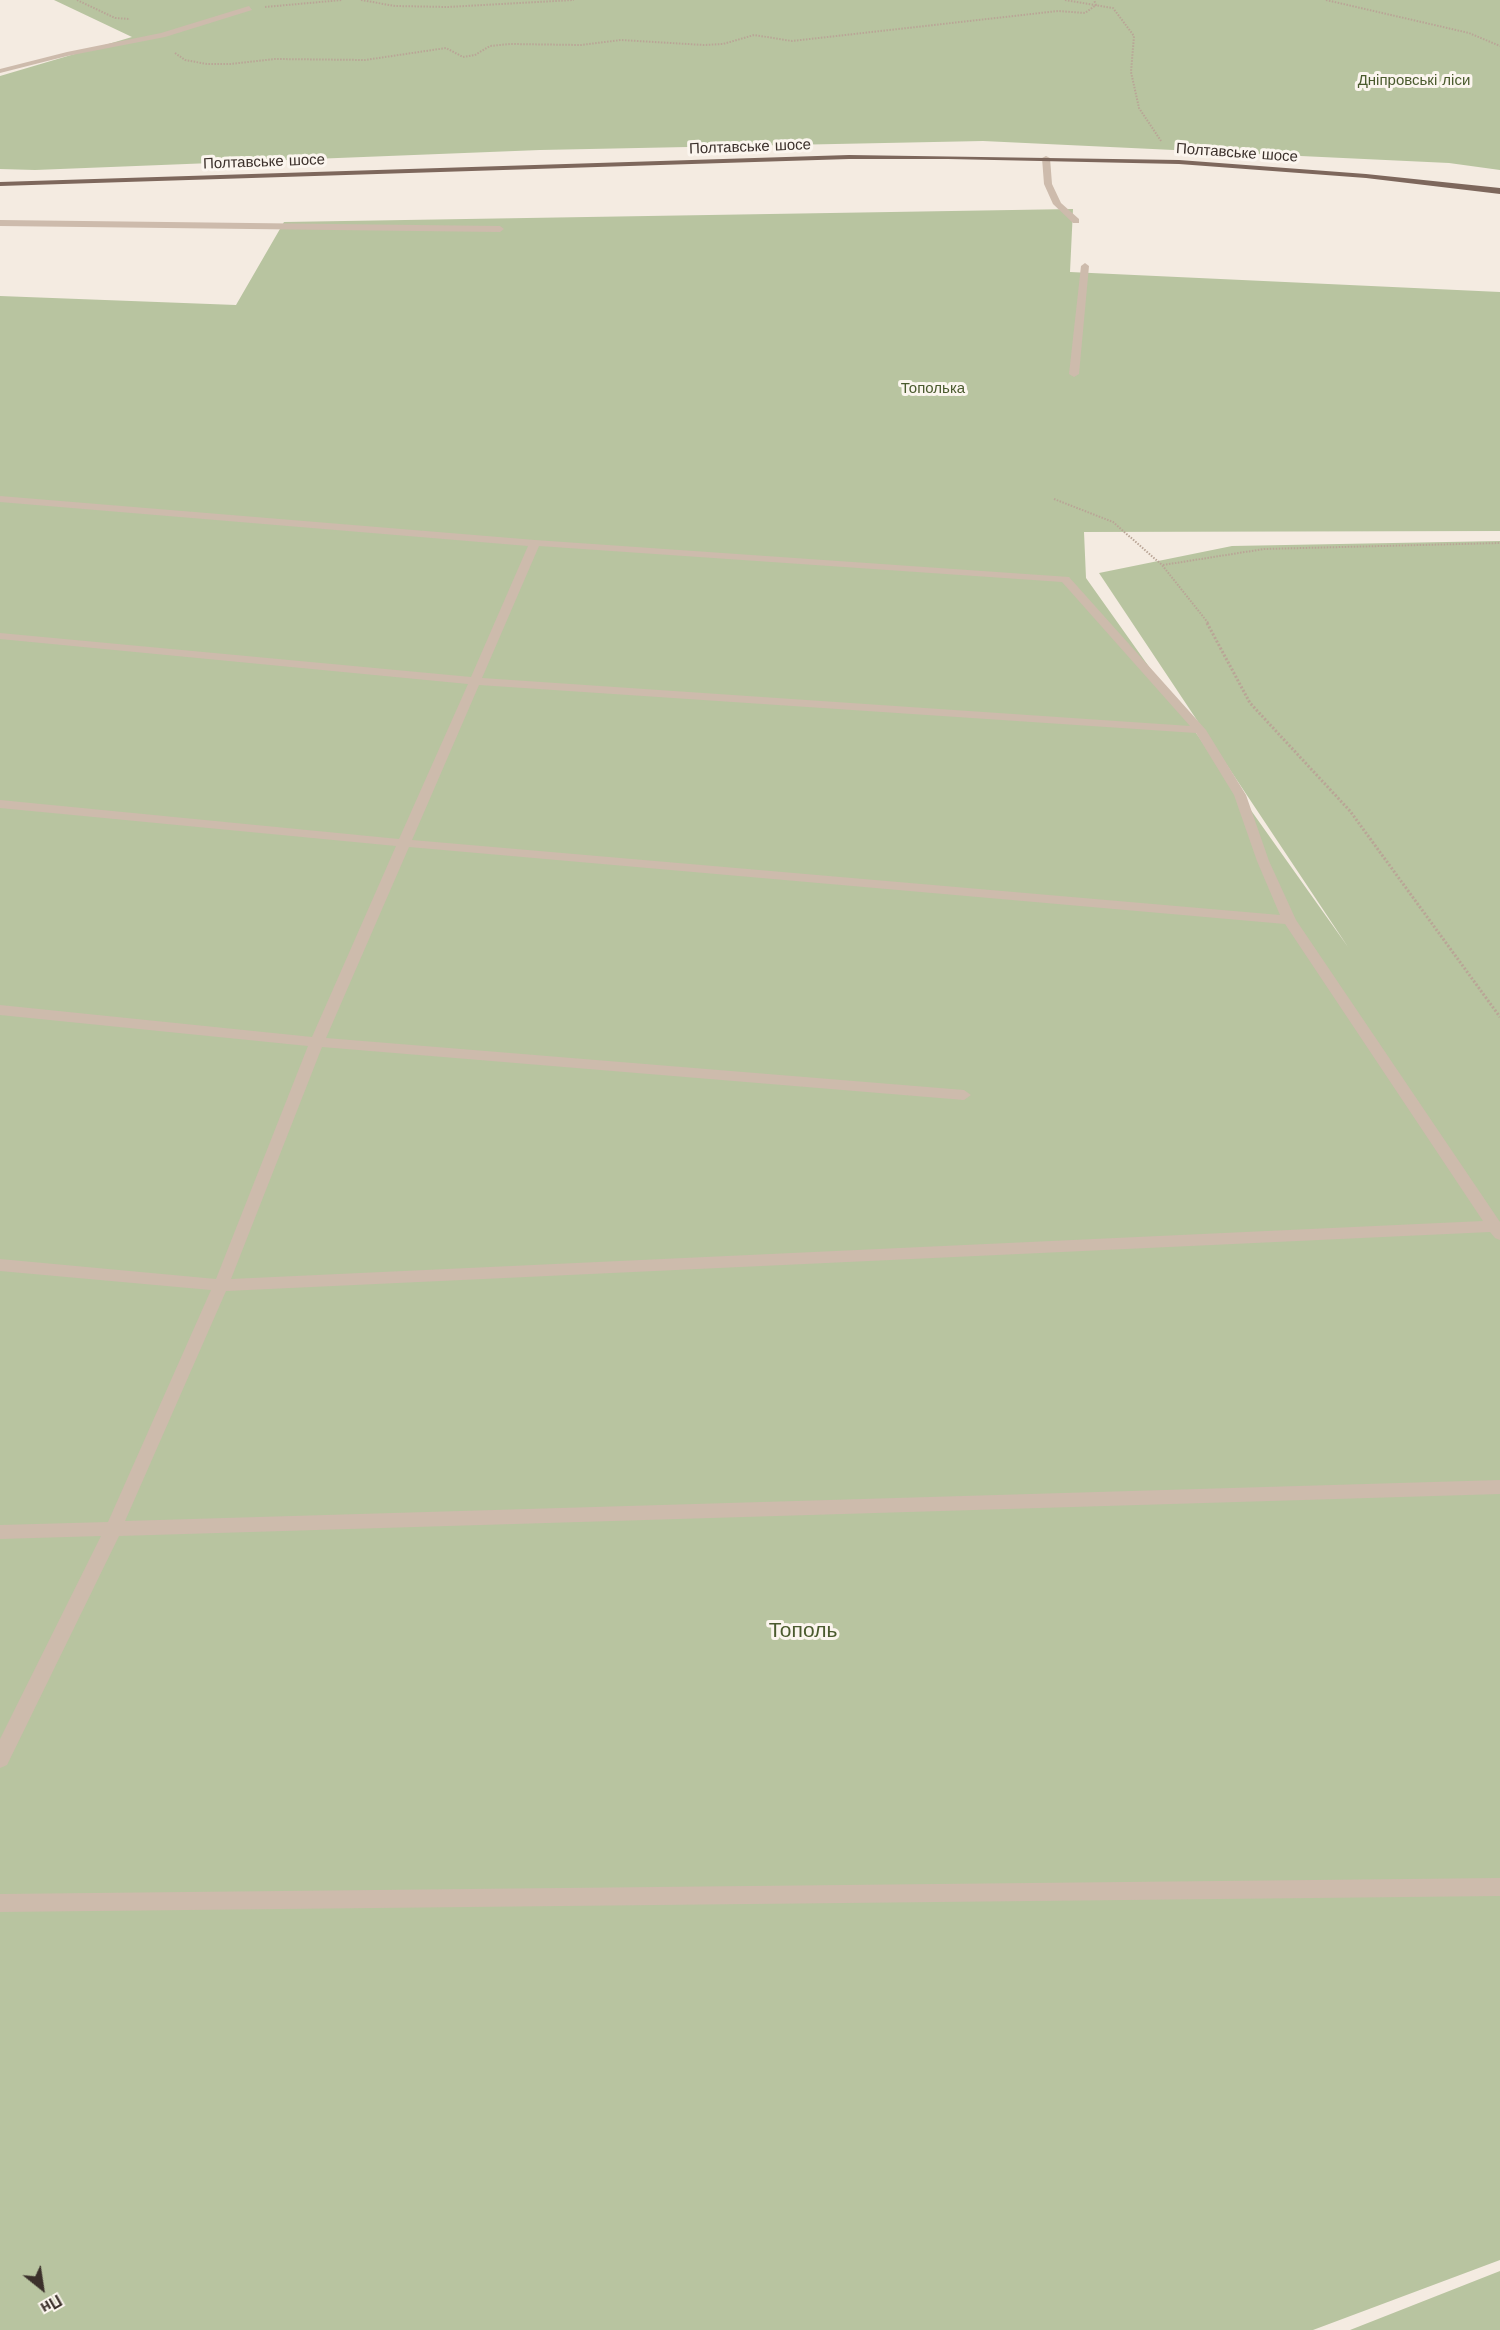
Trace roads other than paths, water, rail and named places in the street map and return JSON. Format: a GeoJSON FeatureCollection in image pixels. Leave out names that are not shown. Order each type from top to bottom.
{"type":"FeatureCollection","features":[{"type":"Feature","properties":{"kind":"main road","name":"Полтавське шосе"},"geometry":{"type":"LineString","coordinates":[[0,184],[849,157],[1047,158],[1179,162],[1366,176],[1500,191]]}},
{"type":"Feature","properties":{"kind":"lane"},"geometry":{"type":"LineString","coordinates":[[0,71],[67,54],[150,38],[249,8]]}},
{"type":"Feature","properties":{"kind":"lane"},"geometry":{"type":"LineString","coordinates":[[1047,158],[1048,184],[1057,204],[1076,221]]}},
{"type":"Feature","properties":{"kind":"lane"},"geometry":{"type":"LineString","coordinates":[[0,223],[500,229]]}},
{"type":"Feature","properties":{"kind":"lane"},"geometry":{"type":"LineString","coordinates":[[1074,374],[1085,266]]}},
{"type":"Feature","properties":{"kind":"lane"},"geometry":{"type":"LineString","coordinates":[[0,499],[535,543],[1065,579],[1200,730],[1240,795],[1263,861],[1289,920],[1496,1230]]}},
{"type":"Feature","properties":{"kind":"lane"},"geometry":{"type":"LineString","coordinates":[[0,1759],[113,1529],[221,1285],[317,1042],[535,543]]}},
{"type":"Feature","properties":{"kind":"lane"},"geometry":{"type":"LineString","coordinates":[[0,636],[474,681],[1200,730]]}},
{"type":"Feature","properties":{"kind":"lane"},"geometry":{"type":"LineString","coordinates":[[0,804],[405,843],[1289,920]]}},
{"type":"Feature","properties":{"kind":"lane"},"geometry":{"type":"LineString","coordinates":[[0,1010],[317,1042],[964,1095]]}},
{"type":"Feature","properties":{"kind":"lane"},"geometry":{"type":"LineString","coordinates":[[0,1265],[221,1285],[1496,1230]]}},
{"type":"Feature","properties":{"kind":"lane"},"geometry":{"type":"LineString","coordinates":[[0,1532],[1500,1487]]}},
{"type":"Feature","properties":{"kind":"lane"},"geometry":{"type":"LineString","coordinates":[[0,1904],[1500,1887]]}},
{"type":"Feature","properties":{"kind":"park label","name":"Дніпровські ліси"},"geometry":{"type":"Point","coordinates":[1414,81]}},
{"type":"Feature","properties":{"kind":"park label","name":"Тополька"},"geometry":{"type":"Point","coordinates":[933,389]}},
{"type":"Feature","properties":{"kind":"park label","name":"Тополь"},"geometry":{"type":"Point","coordinates":[803,1631]}}]}
